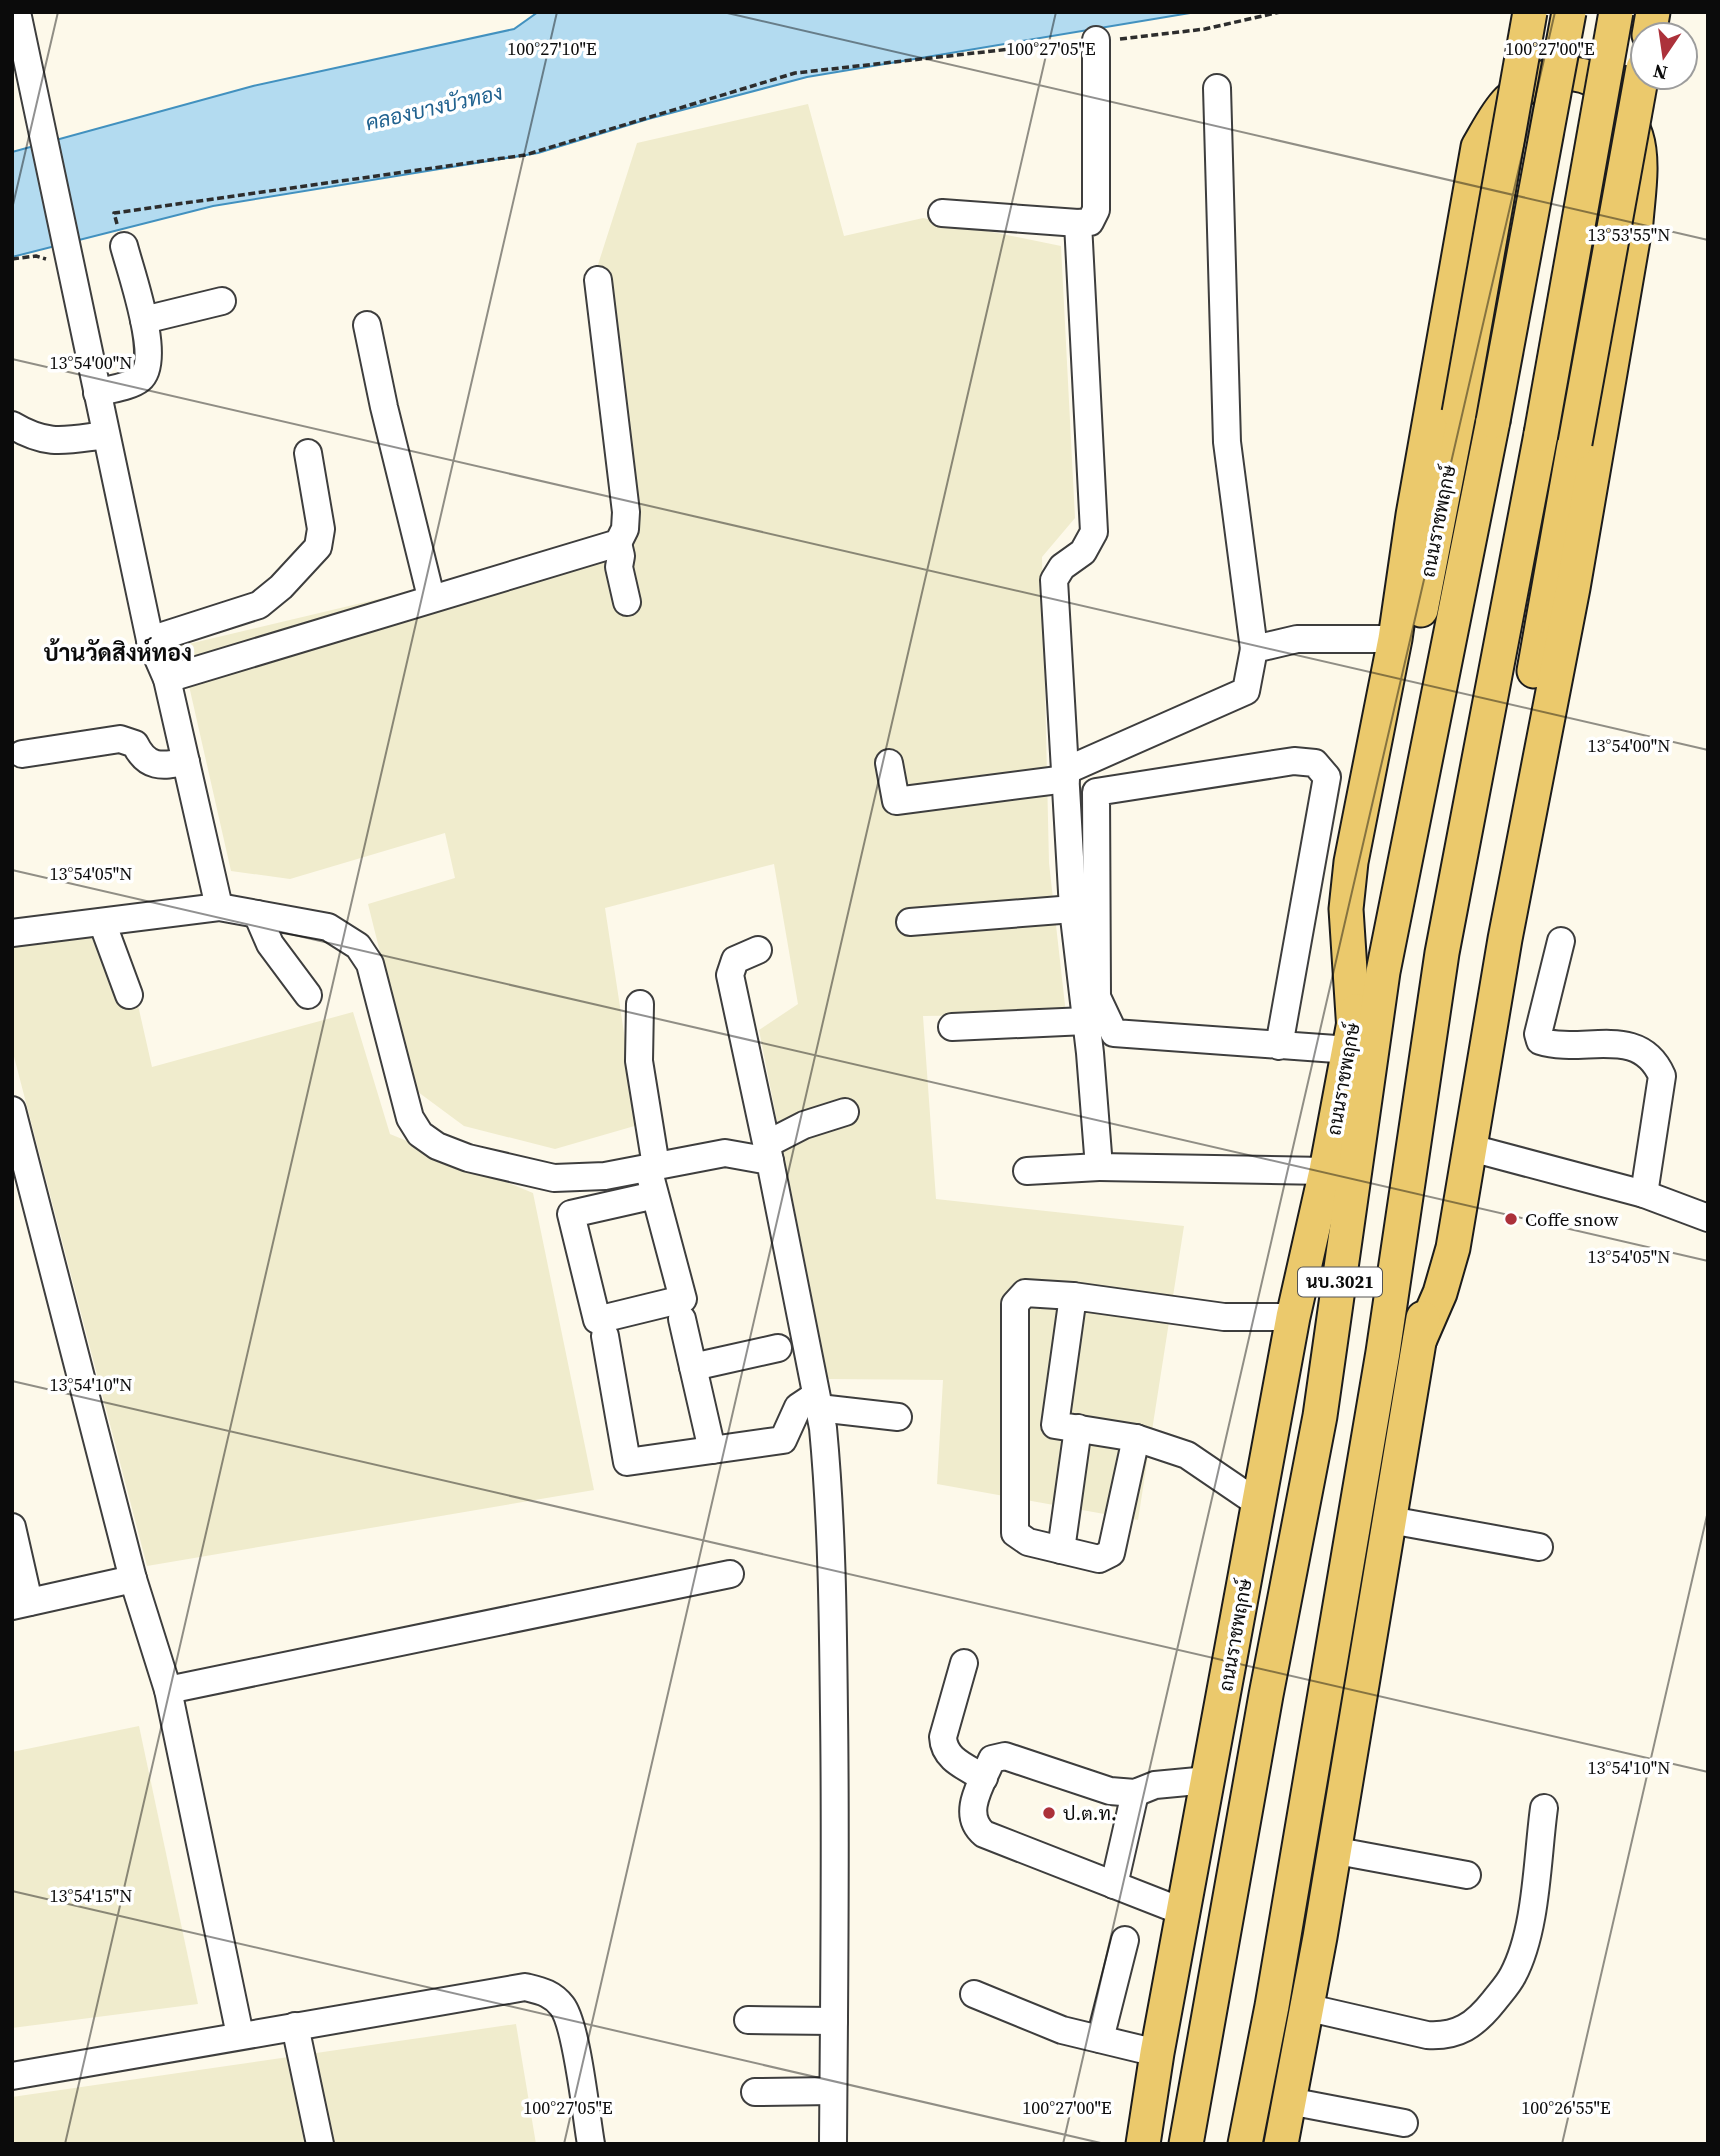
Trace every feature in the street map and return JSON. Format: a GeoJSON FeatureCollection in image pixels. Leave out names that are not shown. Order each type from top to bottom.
{"type":"FeatureCollection","features":[{"type":"Feature","properties":{"kind":"main road","name":"ถนนราชพฤกษ์"},"geometry":{"type":"LineString","coordinates":[[1144,2144],[1157,2053],[1186,1913],[1293,1317],[1352,1041],[1363,912],[1458,413],[1530,12]]}},
{"type":"Feature","properties":{"kind":"main road","name":"ถนนราชพฤกษ์"},"geometry":{"type":"LineString","coordinates":[[1186,2144],[1266,1695],[1320,1416],[1383,972],[1493,421],[1569,12]]}},
{"type":"Feature","properties":{"kind":"main road","name":"นบ.3021"},"geometry":{"type":"LineString","coordinates":[[1245,2144],[1272,2006],[1382,1352],[1442,953],[1541,434],[1616,12]]}},
{"type":"Feature","properties":{"kind":"main road"},"geometry":{"type":"LineString","coordinates":[[1352,1041],[1346,909],[1351,862],[1395,639],[1413,515],[1478,147],[1506,102],[1545,75],[1574,73],[1594,79],[1613,92],[1627,113],[1637,139],[1639,188],[1636,222],[1573,588],[1505,939],[1453,1248],[1440,1293],[1420,1339]]}},
{"type":"Feature","properties":{"kind":"main road"},"geometry":{"type":"LineString","coordinates":[[1281,2144],[1320,1937],[1332,1850],[1486,942],[1639,91]]}},
{"type":"Feature","properties":{"kind":"main road"},"geometry":{"type":"LineString","coordinates":[[1272,2006],[1338,1816]]}},
{"type":"Feature","properties":{"kind":"main road"},"geometry":{"type":"LineString","coordinates":[[1144,2144],[1229,1913]]}},
{"type":"Feature","properties":{"kind":"street"},"geometry":{"type":"LineString","coordinates":[[15,15],[36,106],[60,261],[97,393],[150,640],[167,679],[219,907]]}},
{"type":"Feature","properties":{"kind":"street"},"geometry":{"type":"LineString","coordinates":[[942,213],[1090,222],[1096,210],[1096,40]]}},
{"type":"Feature","properties":{"kind":"street"},"geometry":{"type":"LineString","coordinates":[[889,763],[896,801],[1065,775],[1246,691],[1254,649],[1227,442],[1217,88]]}},
{"type":"Feature","properties":{"kind":"street"},"geometry":{"type":"LineString","coordinates":[[1078,223],[1094,532],[1083,552],[1062,567],[1054,580],[1073,909],[1086,1021],[1098,1167]]}},
{"type":"Feature","properties":{"kind":"street"},"geometry":{"type":"LineString","coordinates":[[97,393],[139,380],[146,369],[144,320],[124,246]]}},
{"type":"Feature","properties":{"kind":"street"},"geometry":{"type":"LineString","coordinates":[[598,280],[626,512],[625,529],[618,543],[621,555],[619,567],[628,602]]}},
{"type":"Feature","properties":{"kind":"street"},"geometry":{"type":"LineString","coordinates":[[144,320],[222,301]]}},
{"type":"Feature","properties":{"kind":"street"},"geometry":{"type":"LineString","coordinates":[[367,325],[431,597]]}},
{"type":"Feature","properties":{"kind":"street"},"geometry":{"type":"LineString","coordinates":[[12,425],[33,437],[51,442],[106,435]]}},
{"type":"Feature","properties":{"kind":"street"},"geometry":{"type":"LineString","coordinates":[[150,640],[259,605],[281,587],[318,547],[321,529],[307,453]]}},
{"type":"Feature","properties":{"kind":"street"},"geometry":{"type":"LineString","coordinates":[[167,679],[431,597],[618,543]]}},
{"type":"Feature","properties":{"kind":"street"},"geometry":{"type":"LineString","coordinates":[[1254,649],[1297,639],[1395,639]]}},
{"type":"Feature","properties":{"kind":"street"},"geometry":{"type":"LineString","coordinates":[[22,754],[120,739],[135,744],[143,758],[152,765],[186,762]]}},
{"type":"Feature","properties":{"kind":"street"},"geometry":{"type":"LineString","coordinates":[[1279,1046],[1327,776],[1315,763],[1294,761],[1096,792],[1097,997],[1114,1033],[1279,1046],[1352,1041]]}},
{"type":"Feature","properties":{"kind":"street"},"geometry":{"type":"LineString","coordinates":[[12,933],[219,907],[328,927],[358,946],[370,964],[410,1118],[420,1134],[437,1146],[468,1158],[554,1178],[583,1179],[725,1153],[769,1153],[804,1125],[845,1112]]}},
{"type":"Feature","properties":{"kind":"street"},"geometry":{"type":"LineString","coordinates":[[910,922],[1073,909]]}},
{"type":"Feature","properties":{"kind":"street"},"geometry":{"type":"LineString","coordinates":[[257,914],[270,944],[308,995]]}},
{"type":"Feature","properties":{"kind":"street"},"geometry":{"type":"LineString","coordinates":[[102,922],[129,995]]}},
{"type":"Feature","properties":{"kind":"street"},"geometry":{"type":"LineString","coordinates":[[1561,941],[1538,1034],[1540,1041],[1566,1044],[1617,1043],[1644,1052],[1656,1062],[1662,1076],[1644,1194]]}},
{"type":"Feature","properties":{"kind":"street"},"geometry":{"type":"LineString","coordinates":[[758,950],[735,960],[730,975],[769,1153],[818,1402],[826,1464],[833,1636],[833,2144]]}},
{"type":"Feature","properties":{"kind":"street"},"geometry":{"type":"LineString","coordinates":[[640,1004],[640,1073],[655,1195],[683,1299],[597,1320],[571,1214],[655,1195]]}},
{"type":"Feature","properties":{"kind":"street"},"geometry":{"type":"LineString","coordinates":[[952,1027],[1086,1021]]}},
{"type":"Feature","properties":{"kind":"street"},"geometry":{"type":"LineString","coordinates":[[12,1110],[133,1578],[168,1690],[240,2035]]}},
{"type":"Feature","properties":{"kind":"street"},"geometry":{"type":"LineString","coordinates":[[1471,1148],[1644,1194],[1708,1218]]}},
{"type":"Feature","properties":{"kind":"street"},"geometry":{"type":"LineString","coordinates":[[1027,1171],[1098,1167],[1326,1171]]}},
{"type":"Feature","properties":{"kind":"street"},"geometry":{"type":"LineString","coordinates":[[1136,1438],[1111,1553],[1099,1559],[1028,1542],[1016,1532],[1015,1304],[1025,1293],[1073,1296],[1224,1317],[1293,1317]]}},
{"type":"Feature","properties":{"kind":"street"},"geometry":{"type":"LineString","coordinates":[[1061,1550],[1073,1296]]}},
{"type":"Feature","properties":{"kind":"street"},"geometry":{"type":"LineString","coordinates":[[682,1319],[712,1450]]}},
{"type":"Feature","properties":{"kind":"street"},"geometry":{"type":"LineString","coordinates":[[605,1336],[626,1462],[783,1440],[798,1407],[818,1402],[898,1417]]}},
{"type":"Feature","properties":{"kind":"street"},"geometry":{"type":"LineString","coordinates":[[693,1367],[778,1348]]}},
{"type":"Feature","properties":{"kind":"street"},"geometry":{"type":"LineString","coordinates":[[1015,1416],[1136,1438],[1186,1455],[1259,1504]]}},
{"type":"Feature","properties":{"kind":"street"},"geometry":{"type":"LineString","coordinates":[[1390,1520],[1539,1547]]}},
{"type":"Feature","properties":{"kind":"street"},"geometry":{"type":"LineString","coordinates":[[12,1527],[21,1604],[133,1578]]}},
{"type":"Feature","properties":{"kind":"street"},"geometry":{"type":"LineString","coordinates":[[168,1690],[730,1574]]}},
{"type":"Feature","properties":{"kind":"street"},"geometry":{"type":"LineString","coordinates":[[964,1663],[943,1737],[944,1747],[949,1756],[984,1778]]}},
{"type":"Feature","properties":{"kind":"street"},"geometry":{"type":"LineString","coordinates":[[1186,1913],[984,1833],[974,1825],[971,1812],[992,1759],[1004,1756],[1110,1791],[1135,1793],[1155,1785],[1208,1780]]}},
{"type":"Feature","properties":{"kind":"street"},"geometry":{"type":"LineString","coordinates":[[1115,1885],[1135,1793]]}},
{"type":"Feature","properties":{"kind":"street"},"geometry":{"type":"LineString","coordinates":[[1305,2007],[1444,2036],[1461,2032],[1480,2019],[1513,1977],[1526,1943],[1544,1808]]}},
{"type":"Feature","properties":{"kind":"street"},"geometry":{"type":"LineString","coordinates":[[1332,1850],[1467,1875]]}},
{"type":"Feature","properties":{"kind":"street"},"geometry":{"type":"LineString","coordinates":[[1100,2039],[1125,1940]]}},
{"type":"Feature","properties":{"kind":"street"},"geometry":{"type":"LineString","coordinates":[[12,2076],[526,1987],[549,1993],[565,2008],[591,2144]]}},
{"type":"Feature","properties":{"kind":"street"},"geometry":{"type":"LineString","coordinates":[[974,1994],[1062,2030],[1157,2053]]}},
{"type":"Feature","properties":{"kind":"street"},"geometry":{"type":"LineString","coordinates":[[748,2020],[834,2021]]}},
{"type":"Feature","properties":{"kind":"street"},"geometry":{"type":"LineString","coordinates":[[295,2026],[320,2144]]}},
{"type":"Feature","properties":{"kind":"street"},"geometry":{"type":"LineString","coordinates":[[755,2092],[833,2091]]}},
{"type":"Feature","properties":{"kind":"street"},"geometry":{"type":"LineString","coordinates":[[1289,2101],[1404,2123]]}},
{"type":"Feature","properties":{"kind":"path"},"geometry":{"type":"LineString","coordinates":[[124,246],[114,213],[525,155],[795,73],[1205,29],[1280,12]]}},
{"type":"Feature","properties":{"kind":"path"},"geometry":{"type":"LineString","coordinates":[[12,259],[36,256],[60,261]]}},
{"type":"Feature","properties":{"kind":"shaded area"},"geometry":{"type":"Polygon","coordinates":[[[808,104],[844,236],[923,218],[1061,246],[1075,518],[1042,557],[1049,863],[1066,1014],[923,1016],[936,1199],[1184,1226],[1138,1520],[937,1484],[943,1380],[828,1379],[759,1030],[798,1004],[774,864],[605,908],[638,1125],[555,1149],[464,1126],[414,1089],[368,904],[455,878],[445,833],[290,879],[231,871],[180,646],[635,538],[595,274],[637,143],[808,104]]]}},
{"type":"Feature","properties":{"kind":"shaded area"},"geometry":{"type":"Polygon","coordinates":[[[121,930],[152,1067],[353,1012],[390,1134],[533,1193],[594,1490],[147,1566],[12,1049],[12,943],[121,930]]]}},
{"type":"Feature","properties":{"kind":"shaded area"},"geometry":{"type":"Polygon","coordinates":[[[139,1726],[198,2004],[12,2028],[12,1752],[139,1726]]]}},
{"type":"Feature","properties":{"kind":"shaded area"},"geometry":{"type":"Polygon","coordinates":[[[516,2024],[536,2144],[12,2144],[12,2097],[516,2024]]]}},
{"type":"Feature","properties":{"kind":"water","name":"คลองบางบัวทอง"},"geometry":{"type":"Polygon","coordinates":[[[538,12],[1196,12],[807,77],[648,119],[538,153],[213,206],[12,257],[12,152],[253,86],[514,29],[538,12]]]}},
{"type":"Feature","properties":{"kind":"place","name":"Coffe snow"},"geometry":{"type":"Point","coordinates":[1511,1219]}},
{"type":"Feature","properties":{"kind":"place","name":"ป.ต.ท."},"geometry":{"type":"Point","coordinates":[1049,1813]}},
{"type":"Feature","properties":{"kind":"district","name":"บ้านวัดสิงห์ทอง"},"geometry":{"type":"Point","coordinates":[118,653]}}]}
